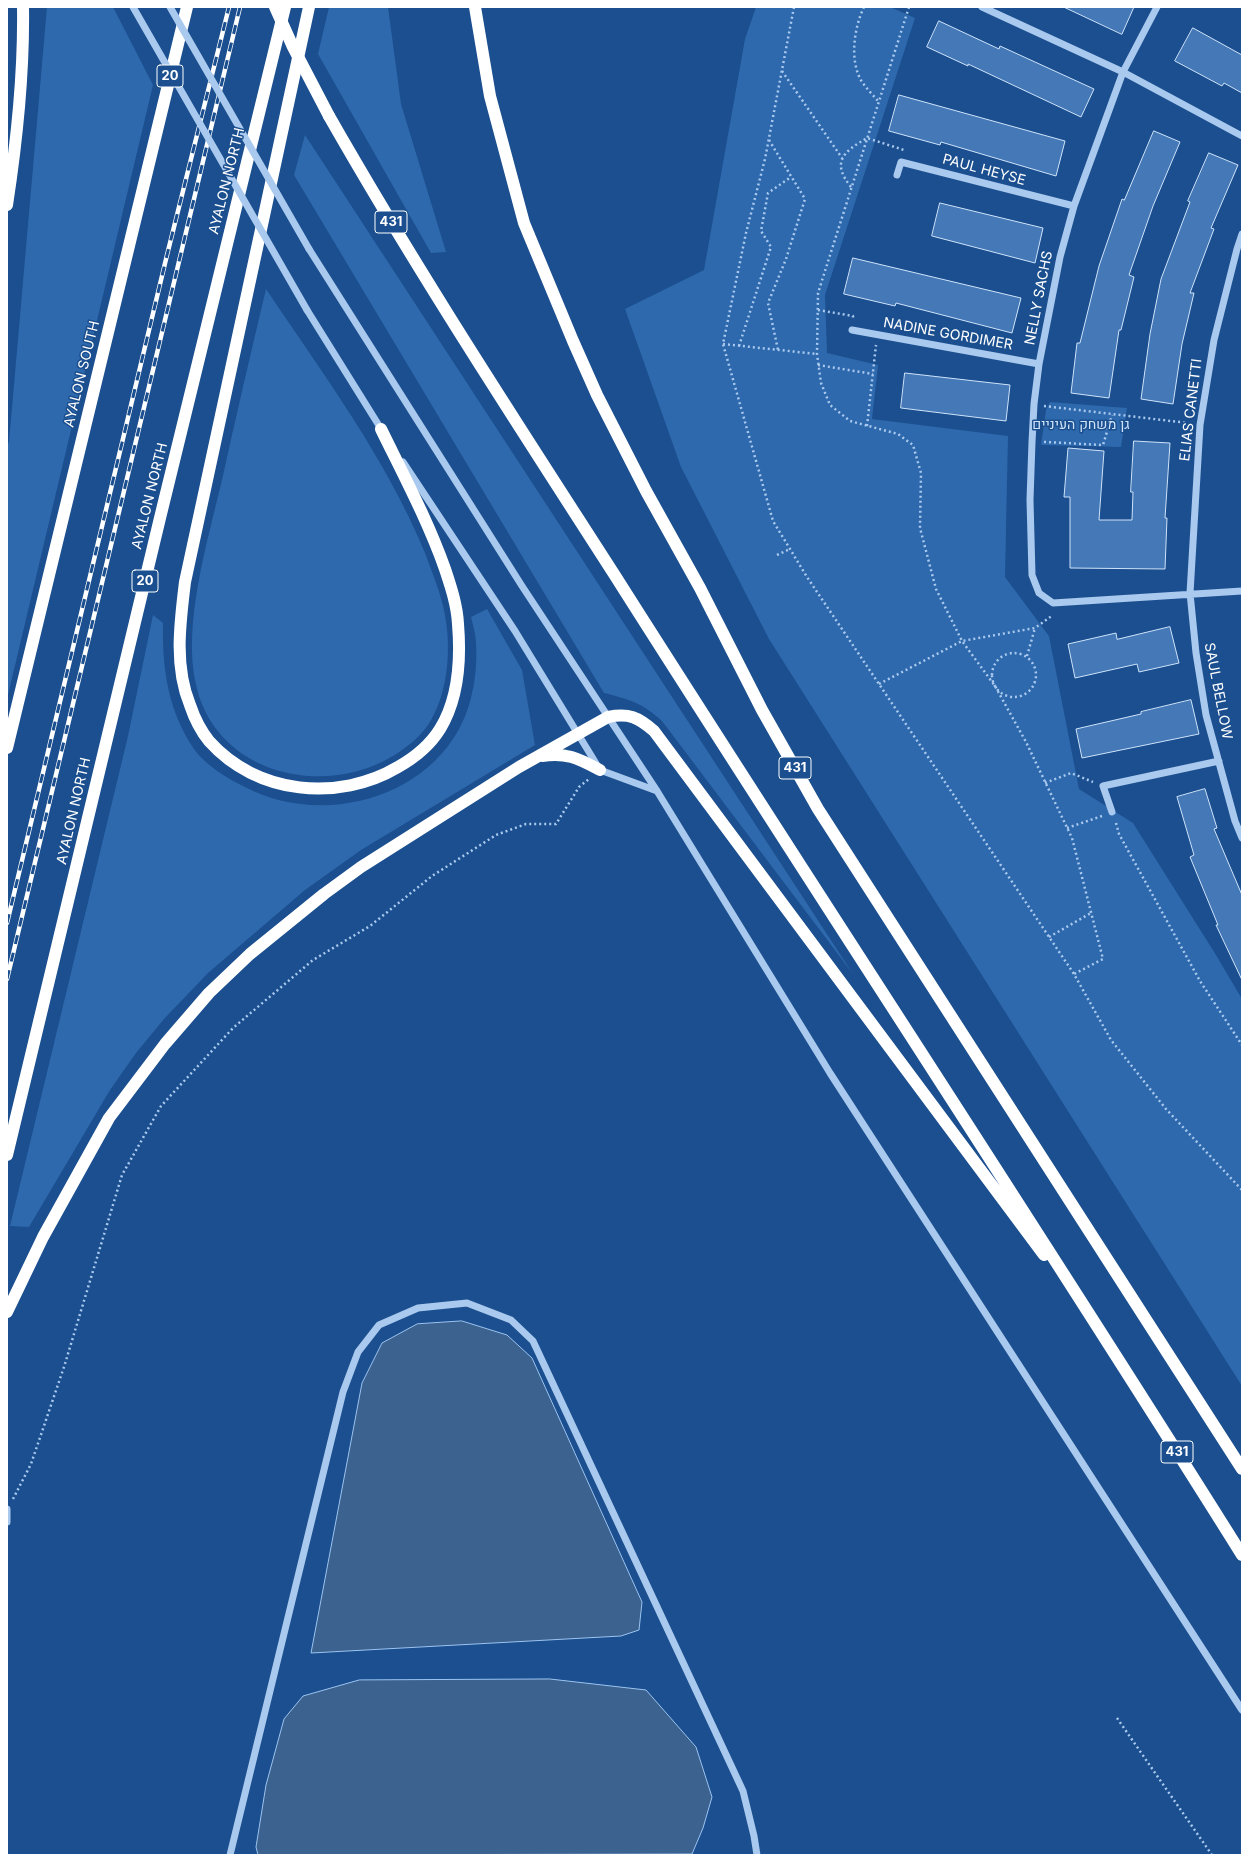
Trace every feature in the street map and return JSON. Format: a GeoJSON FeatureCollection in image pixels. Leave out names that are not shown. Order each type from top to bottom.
{"type":"FeatureCollection","features":[{"type":"Feature","properties":{"kind":"highway"},"geometry":{"type":"LineString","coordinates":[[7,205],[24,46],[22,7]]}},
{"type":"Feature","properties":{"kind":"highway","name":"AYALON SOUTH"},"geometry":{"type":"LineString","coordinates":[[7,748],[187,7]]}},
{"type":"Feature","properties":{"kind":"highway","name":"431"},"geometry":{"type":"LineString","coordinates":[[275,7],[293,47],[329,116],[396,232],[643,620],[1113,1348],[1242,1555]]}},
{"type":"Feature","properties":{"kind":"highway","name":"AYALON NORTH"},"geometry":{"type":"LineString","coordinates":[[7,1155],[156,534],[286,7]]}},
{"type":"Feature","properties":{"kind":"highway"},"geometry":{"type":"LineString","coordinates":[[309,7],[185,582],[179,647],[184,690],[208,740],[222,754],[238,765],[272,781],[305,788],[336,789],[374,779],[409,760],[432,739],[445,719],[455,694],[460,654],[458,622],[454,601],[434,537],[381,429]]}},
{"type":"Feature","properties":{"kind":"highway","name":"431"},"geometry":{"type":"LineString","coordinates":[[475,7],[490,96],[524,223],[542,271],[597,395],[646,491],[700,588],[762,710],[818,809],[1242,1469]]}},
{"type":"Feature","properties":{"kind":"highway"},"geometry":{"type":"LineString","coordinates":[[7,1312],[46,1231],[109,1118],[165,1044],[209,993],[255,949],[355,871],[535,758],[608,716],[623,714],[644,722],[654,730],[1113,1348]]}},
{"type":"Feature","properties":{"kind":"highway"},"geometry":{"type":"LineString","coordinates":[[535,758],[556,754],[577,758],[600,770]]}},
{"type":"Feature","properties":{"kind":"highway"},"geometry":{"type":"LineString","coordinates":[[1077,1212],[1242,1454]]}},
{"type":"Feature","properties":{"kind":"street"},"geometry":{"type":"LineString","coordinates":[[133,7],[307,310],[381,429],[515,631],[600,770],[657,791]]}},
{"type":"Feature","properties":{"kind":"street"},"geometry":{"type":"LineString","coordinates":[[170,7],[309,249],[522,586],[657,791],[830,1073],[1242,1710]]}},
{"type":"Feature","properties":{"kind":"street"},"geometry":{"type":"LineString","coordinates":[[982,7],[1123,72],[1242,136]]}},
{"type":"Feature","properties":{"kind":"street","name":"NELLY SACHS"},"geometry":{"type":"LineString","coordinates":[[1070,602],[1053,603],[1039,593],[1032,575],[1030,500],[1034,404],[1039,364],[1060,257],[1074,206],[1123,72],[1158,7]]}},
{"type":"Feature","properties":{"kind":"street"},"geometry":{"type":"LineString","coordinates":[[897,175],[901,162]]}},
{"type":"Feature","properties":{"kind":"street","name":"PAUL HEYSE"},"geometry":{"type":"LineString","coordinates":[[901,162],[1074,206]]}},
{"type":"Feature","properties":{"kind":"street","name":"ELIAS CANETTI"},"geometry":{"type":"LineString","coordinates":[[1190,593],[1200,424],[1214,340],[1242,234]]}},
{"type":"Feature","properties":{"kind":"street","name":"NADINE GORDIMER"},"geometry":{"type":"LineString","coordinates":[[852,330],[1039,364]]}},
{"type":"Feature","properties":{"kind":"street"},"geometry":{"type":"LineString","coordinates":[[1070,602],[1190,593],[1242,591]]}},
{"type":"Feature","properties":{"kind":"street","name":"SAUL BELLOW"},"geometry":{"type":"LineString","coordinates":[[1190,593],[1196,653],[1206,715],[1235,821],[1242,838]]}},
{"type":"Feature","properties":{"kind":"street"},"geometry":{"type":"LineString","coordinates":[[1112,812],[1103,786],[1219,761]]}},
{"type":"Feature","properties":{"kind":"street"},"geometry":{"type":"LineString","coordinates":[[230,1855],[344,1392],[358,1352],[379,1324],[418,1308],[467,1303],[511,1320],[533,1341],[743,1791],[757,1855]]}},
{"type":"Feature","properties":{"kind":"street"},"geometry":{"type":"LineString","coordinates":[[7,1522],[8,1509]]}},
{"type":"Feature","properties":{"kind":"path"},"geometry":{"type":"LineString","coordinates":[[794,7],[769,140],[746,233],[723,344],[773,521],[879,684],[1074,974],[1111,1040],[1166,1109],[1242,1190]]}},
{"type":"Feature","properties":{"kind":"path"},"geometry":{"type":"LineString","coordinates":[[864,7],[858,19],[854,60],[862,81],[878,102]]}},
{"type":"Feature","properties":{"kind":"path"},"geometry":{"type":"LineString","coordinates":[[782,71],[842,158]]}},
{"type":"Feature","properties":{"kind":"path"},"geometry":{"type":"LineString","coordinates":[[852,188],[843,177],[840,170],[842,158],[853,146],[867,138],[904,149],[901,162]]}},
{"type":"Feature","properties":{"kind":"path"},"geometry":{"type":"LineString","coordinates":[[769,140],[805,199],[786,260],[768,303],[778,350]]}},
{"type":"Feature","properties":{"kind":"path"},"geometry":{"type":"LineString","coordinates":[[739,346],[771,246],[761,231],[768,193],[791,177]]}},
{"type":"Feature","properties":{"kind":"path"},"geometry":{"type":"LineString","coordinates":[[818,310],[853,316],[852,330]]}},
{"type":"Feature","properties":{"kind":"path"},"geometry":{"type":"LineString","coordinates":[[867,426],[878,335]]}},
{"type":"Feature","properties":{"kind":"path"},"geometry":{"type":"LineString","coordinates":[[723,344],[817,354]]}},
{"type":"Feature","properties":{"kind":"path"},"geometry":{"type":"LineString","coordinates":[[818,365],[873,374]]}},
{"type":"Feature","properties":{"kind":"path"},"geometry":{"type":"LineString","coordinates":[[1034,404],[1200,424]]}},
{"type":"Feature","properties":{"kind":"path"},"geometry":{"type":"LineString","coordinates":[[1032,442],[1103,445],[1112,414]]}},
{"type":"Feature","properties":{"kind":"path"},"geometry":{"type":"LineString","coordinates":[[777,555],[790,549]]}},
{"type":"Feature","properties":{"kind":"path"},"geometry":{"type":"LineString","coordinates":[[879,684],[962,641],[1035,628],[1070,602]]}},
{"type":"Feature","properties":{"kind":"path"},"geometry":{"type":"LineString","coordinates":[[1027,656],[1035,628]]}},
{"type":"Feature","properties":{"kind":"path"},"geometry":{"type":"LineString","coordinates":[[962,641],[995,686],[1000,692],[1013,697],[1020,696],[1031,688],[1035,682],[1035,668],[1027,656],[1012,652],[998,658],[992,672],[995,686],[1026,742],[1072,838],[1103,960],[1074,974]]}},
{"type":"Feature","properties":{"kind":"path"},"geometry":{"type":"LineString","coordinates":[[8,1509],[33,1457],[64,1367],[122,1175],[161,1106],[234,1028],[313,960],[370,926],[432,876],[496,835],[526,824],[556,824],[579,787],[600,770]]}},
{"type":"Feature","properties":{"kind":"path"},"geometry":{"type":"LineString","coordinates":[[1045,783],[1071,773],[1103,786]]}},
{"type":"Feature","properties":{"kind":"path"},"geometry":{"type":"LineString","coordinates":[[1067,828],[1112,812],[1120,834],[1196,974],[1242,1045]]}},
{"type":"Feature","properties":{"kind":"path"},"geometry":{"type":"LineString","coordinates":[[1049,937],[1091,913]]}},
{"type":"Feature","properties":{"kind":"path"},"geometry":{"type":"LineString","coordinates":[[1117,1718],[1212,1855]]}},
{"type":"Feature","properties":{"kind":"green space"},"geometry":{"type":"Polygon","coordinates":[[[47,7],[113,7],[153,85],[7,699],[7,447],[9,442],[47,7]]]}},
{"type":"Feature","properties":{"kind":"green space"},"geometry":{"type":"Polygon","coordinates":[[[329,7],[388,7],[401,104],[446,252],[431,253],[318,54],[329,7]]]}},
{"type":"Feature","properties":{"kind":"green space"},"geometry":{"type":"Polygon","coordinates":[[[756,7],[890,7],[915,18],[825,295],[827,353],[878,365],[872,419],[1008,436],[1005,577],[1049,636],[1079,789],[1133,823],[1242,999],[1242,1386],[769,639],[681,467],[625,309],[704,270],[745,39],[756,7]]]}},
{"type":"Feature","properties":{"kind":"green space"},"geometry":{"type":"Polygon","coordinates":[[[305,135],[853,974],[662,721],[635,702],[604,693],[294,175],[305,135]]]}},
{"type":"Feature","properties":{"kind":"green space"},"geometry":{"type":"Polygon","coordinates":[[[266,289],[352,417],[392,484],[425,553],[445,612],[448,648],[446,675],[440,701],[428,725],[421,734],[403,750],[393,756],[365,769],[335,775],[304,776],[275,770],[248,757],[225,739],[207,715],[196,685],[192,636],[198,582],[266,289]]]}},
{"type":"Feature","properties":{"kind":"green space","name":"גן משחק העיניים"},"geometry":{"type":"Polygon","coordinates":[[[1050,402],[1127,408],[1121,447],[1041,445],[1046,410],[1050,402]]]}},
{"type":"Feature","properties":{"kind":"green space"},"geometry":{"type":"Polygon","coordinates":[[[487,609],[522,670],[535,745],[361,850],[305,890],[208,973],[164,1019],[136,1053],[110,1090],[29,1227],[10,1226],[128,736],[153,615],[163,623],[164,656],[168,689],[178,720],[185,735],[204,761],[231,780],[272,798],[300,804],[329,805],[358,801],[386,793],[412,779],[434,761],[453,739],[469,706],[476,669],[476,641],[471,617],[487,609]]]}},
{"type":"Feature","properties":{"kind":"shaded area"},"geometry":{"type":"Polygon","coordinates":[[[462,1321],[507,1335],[532,1358],[642,1602],[639,1630],[621,1636],[311,1653],[362,1383],[382,1343],[417,1324],[462,1321]]]}},
{"type":"Feature","properties":{"kind":"shaded area"},"geometry":{"type":"Polygon","coordinates":[[[550,1679],[646,1690],[696,1747],[712,1797],[703,1828],[692,1854],[258,1855],[256,1847],[266,1785],[284,1719],[303,1696],[359,1680],[550,1679]]]}},
{"type":"Feature","properties":{"kind":"building"},"geometry":{"type":"Polygon","coordinates":[[[1064,7],[1134,7],[1122,34],[1064,7]]]}},
{"type":"Feature","properties":{"kind":"building"},"geometry":{"type":"Polygon","coordinates":[[[939,21],[999,49],[1000,46],[1094,89],[1081,117],[968,64],[968,66],[927,47],[939,21]]]}},
{"type":"Feature","properties":{"kind":"building"},"geometry":{"type":"Polygon","coordinates":[[[1193,28],[1242,55],[1242,93],[1224,83],[1222,86],[1175,61],[1193,28]]]}},
{"type":"Feature","properties":{"kind":"building"},"geometry":{"type":"Polygon","coordinates":[[[899,95],[1065,141],[1056,176],[941,142],[940,145],[889,131],[899,95]]]}},
{"type":"Feature","properties":{"kind":"building"},"geometry":{"type":"Polygon","coordinates":[[[1154,131],[1180,142],[1153,206],[1129,275],[1134,277],[1121,330],[1119,330],[1109,398],[1071,393],[1077,343],[1080,343],[1099,266],[1122,199],[1124,200],[1154,131]]]}},
{"type":"Feature","properties":{"kind":"building"},"geometry":{"type":"Polygon","coordinates":[[[1209,153],[1238,165],[1211,228],[1214,229],[1190,293],[1194,293],[1182,344],[1173,404],[1141,399],[1150,334],[1161,279],[1190,202],[1188,201],[1209,153]]]}},
{"type":"Feature","properties":{"kind":"building"},"geometry":{"type":"Polygon","coordinates":[[[940,203],[1043,228],[1035,263],[932,236],[940,203]]]}},
{"type":"Feature","properties":{"kind":"building"},"geometry":{"type":"Polygon","coordinates":[[[853,258],[1021,298],[1012,333],[896,303],[895,306],[844,294],[853,258]]]}},
{"type":"Feature","properties":{"kind":"building"},"geometry":{"type":"Polygon","coordinates":[[[905,373],[1010,385],[1006,421],[901,408],[905,373]]]}},
{"type":"Feature","properties":{"kind":"building"},"geometry":{"type":"Polygon","coordinates":[[[1134,441],[1170,443],[1165,518],[1167,518],[1165,569],[1070,568],[1070,497],[1064,497],[1068,448],[1104,451],[1099,520],[1132,520],[1133,492],[1131,492],[1134,441]]]}},
{"type":"Feature","properties":{"kind":"building"},"geometry":{"type":"Polygon","coordinates":[[[1170,627],[1179,663],[1139,672],[1137,664],[1075,678],[1068,644],[1116,633],[1117,639],[1170,627]]]}},
{"type":"Feature","properties":{"kind":"building"},"geometry":{"type":"Polygon","coordinates":[[[1191,700],[1199,734],[1082,758],[1076,729],[1141,714],[1141,712],[1191,700]]]}},
{"type":"Feature","properties":{"kind":"building"},"geometry":{"type":"Polygon","coordinates":[[[1205,789],[1217,828],[1214,829],[1242,895],[1242,980],[1216,925],[1218,925],[1190,857],[1194,855],[1177,797],[1205,789]]]}},
{"type":"Feature","properties":{"kind":"railway"},"geometry":{"type":"LineString","coordinates":[[7,923],[167,255],[229,7]]}},
{"type":"Feature","properties":{"kind":"railway"},"geometry":{"type":"LineString","coordinates":[[7,979],[240,7]]}}]}
